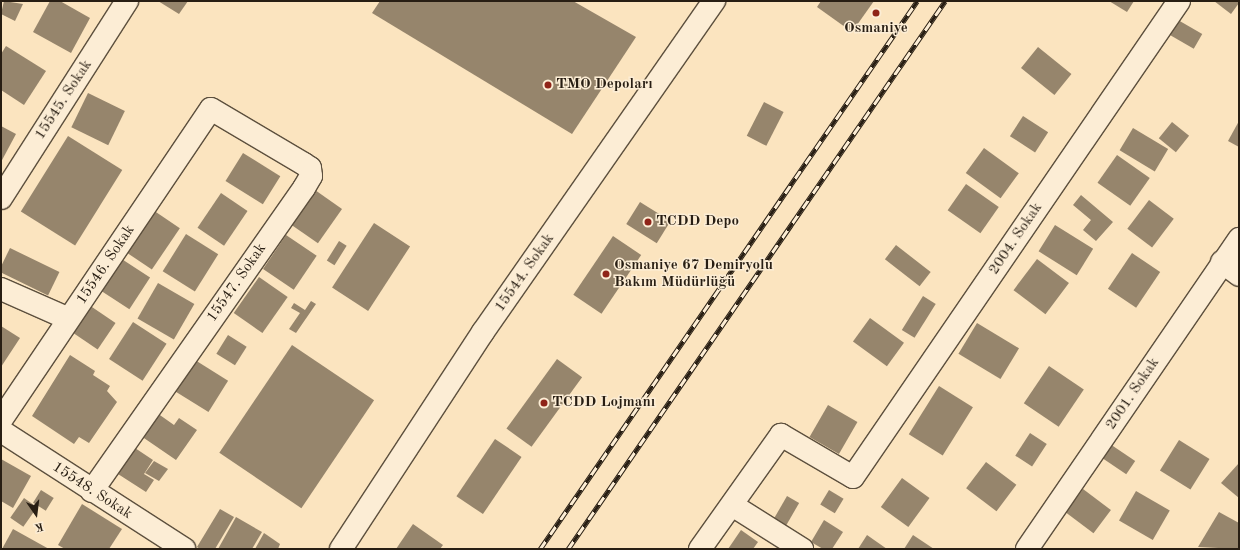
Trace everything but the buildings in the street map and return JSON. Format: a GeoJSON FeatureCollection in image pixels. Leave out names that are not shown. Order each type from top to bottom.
{"type":"FeatureCollection","features":[{"type":"Feature","properties":{"kind":"street","name":"15545. Sokak"},"geometry":{"type":"LineString","coordinates":[[1,198],[127,1]]}},
{"type":"Feature","properties":{"kind":"street","name":"15544. Sokak"},"geometry":{"type":"LineString","coordinates":[[341,549],[483,332],[714,1]]}},
{"type":"Feature","properties":{"kind":"street","name":"2004. Sokak"},"geometry":{"type":"LineString","coordinates":[[732,505],[781,435],[853,477],[1179,1]]}},
{"type":"Feature","properties":{"kind":"street","name":"15546. Sokak"},"geometry":{"type":"LineString","coordinates":[[1,420],[211,109]]}},
{"type":"Feature","properties":{"kind":"street","name":"15547. Sokak"},"geometry":{"type":"LineString","coordinates":[[92,491],[311,176],[310,168],[211,109]]}},
{"type":"Feature","properties":{"kind":"street","name":"2001. Sokak"},"geometry":{"type":"LineString","coordinates":[[1027,549],[1231,268],[1239,239]]}},
{"type":"Feature","properties":{"kind":"street"},"geometry":{"type":"LineString","coordinates":[[1,289],[69,319]]}},
{"type":"Feature","properties":{"kind":"street","name":"15548. Sokak"},"geometry":{"type":"LineString","coordinates":[[1,432],[184,549]]}},
{"type":"Feature","properties":{"kind":"street"},"geometry":{"type":"LineString","coordinates":[[700,549],[732,505],[802,549]]}},
{"type":"Feature","properties":{"kind":"railway"},"geometry":{"type":"LineString","coordinates":[[540,549],[917,1]]}},
{"type":"Feature","properties":{"kind":"railway"},"geometry":{"type":"LineString","coordinates":[[568,549],[945,1]]}},
{"type":"Feature","properties":{"kind":"place","name":"Osmaniye"},"geometry":{"type":"Point","coordinates":[876,13]}},
{"type":"Feature","properties":{"kind":"place","name":"TMO Depoları"},"geometry":{"type":"Point","coordinates":[548,85]}},
{"type":"Feature","properties":{"kind":"place","name":"TCDD Depo"},"geometry":{"type":"Point","coordinates":[648,222]}},
{"type":"Feature","properties":{"kind":"place","name":"Osmaniye 67 Demiryolu Bakım Müdürlüğü"},"geometry":{"type":"Point","coordinates":[606,274]}},
{"type":"Feature","properties":{"kind":"place","name":"TCDD Lojmanı"},"geometry":{"type":"Point","coordinates":[544,403]}}]}
